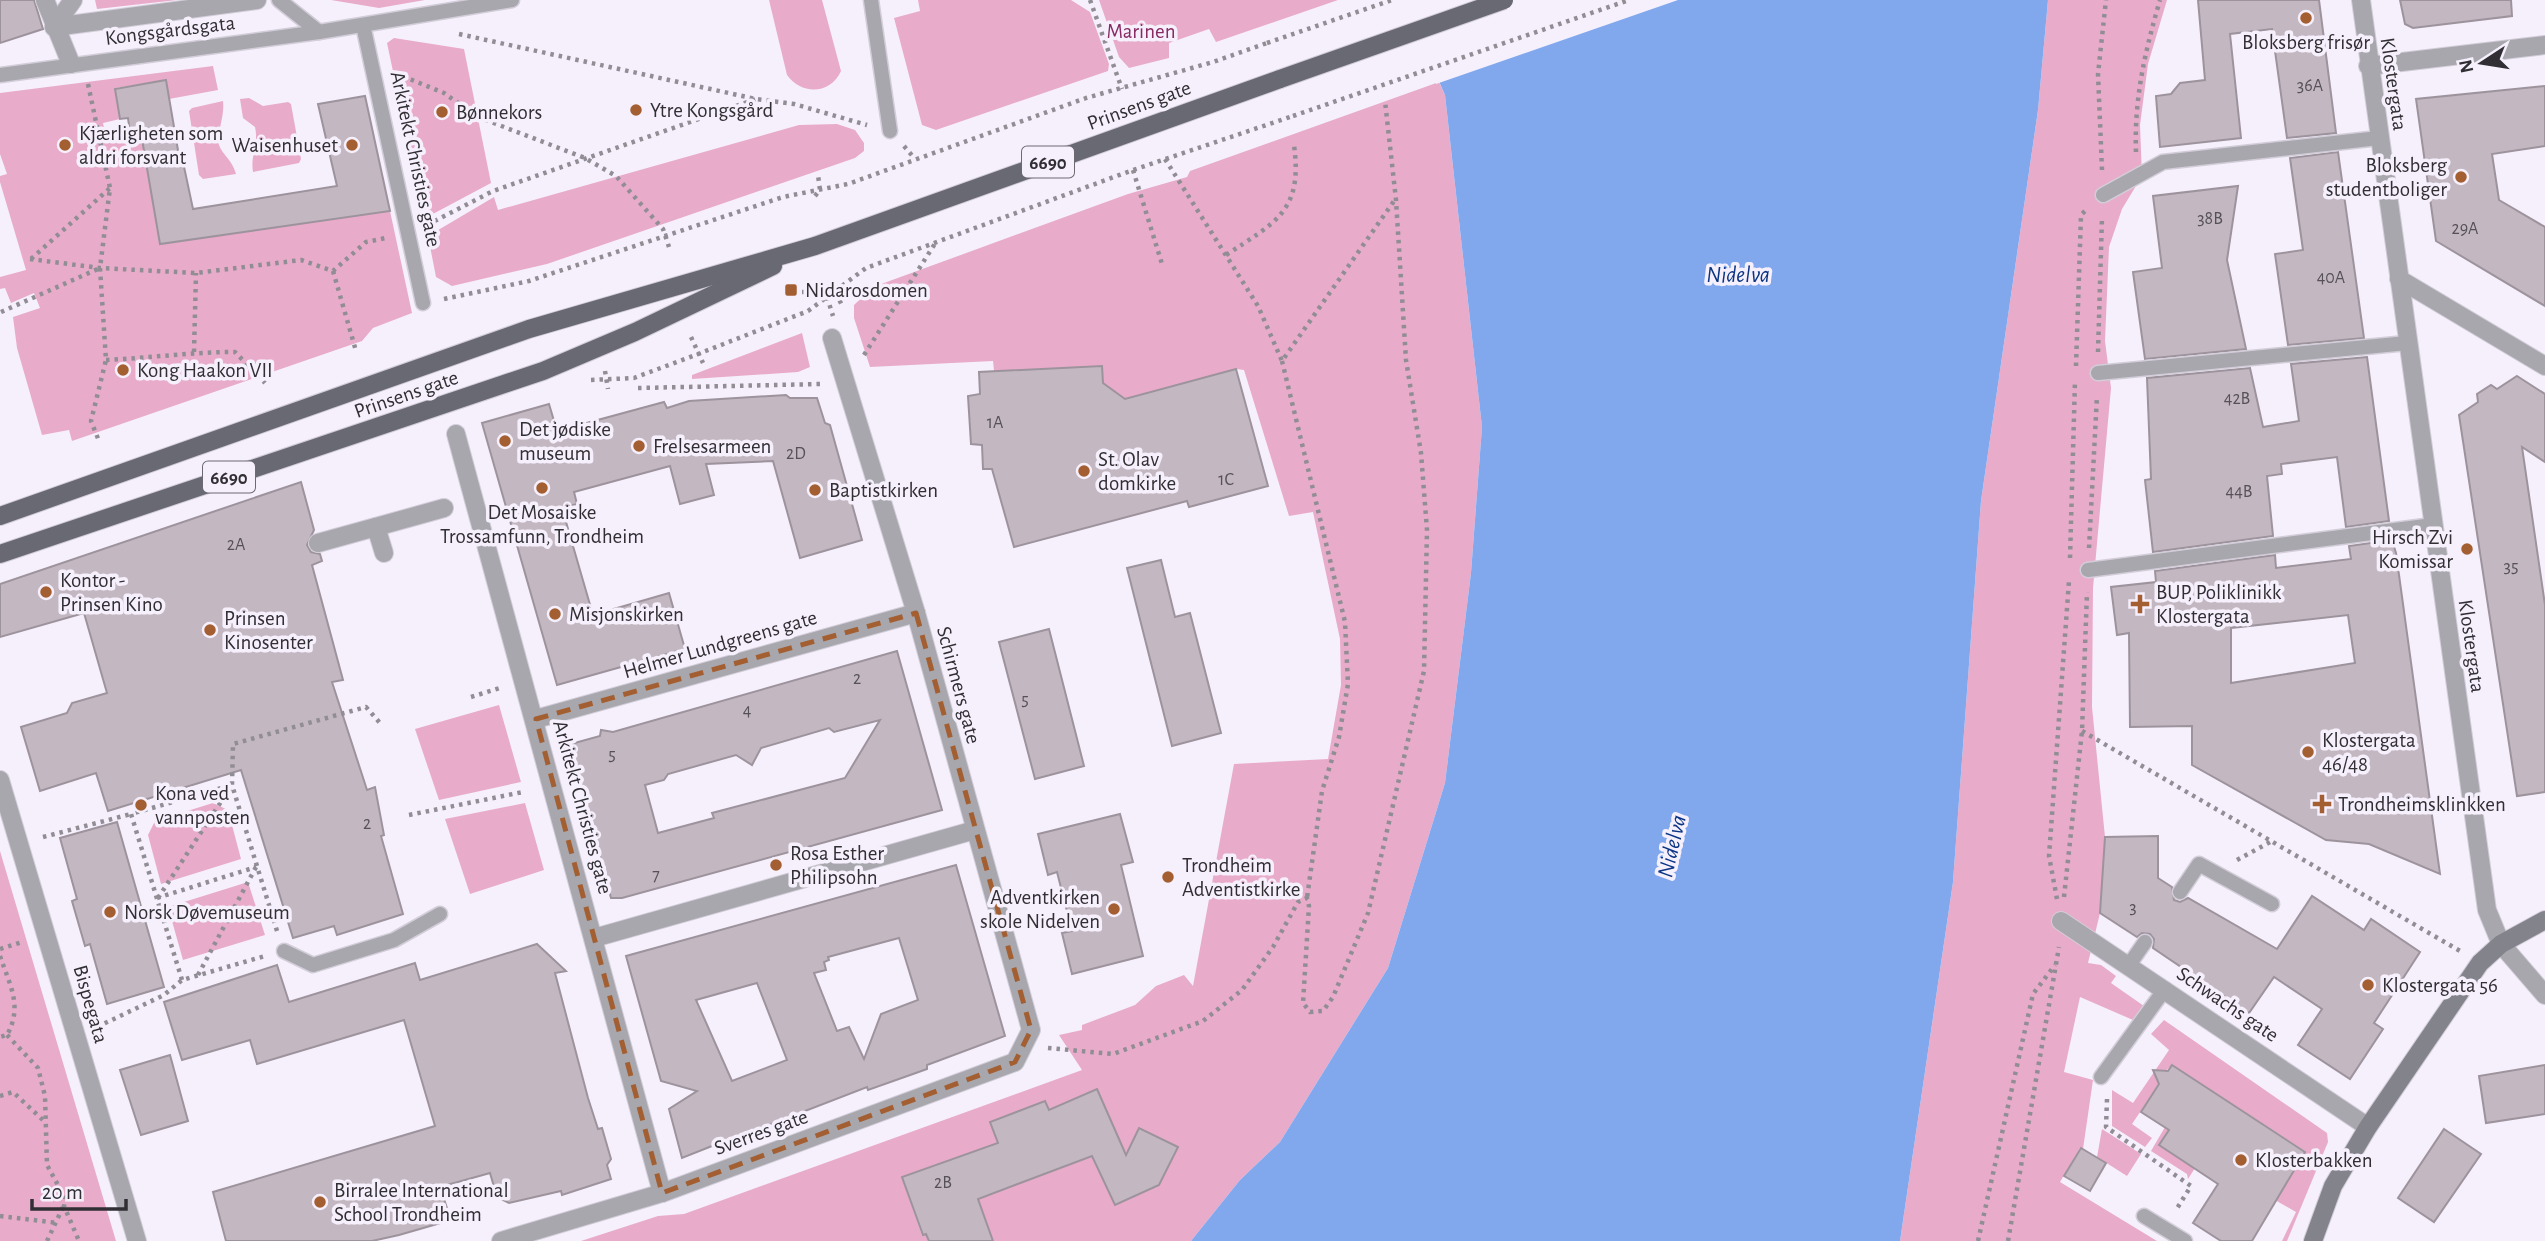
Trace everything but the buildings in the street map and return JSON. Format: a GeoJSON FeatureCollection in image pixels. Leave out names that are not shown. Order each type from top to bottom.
{"type":"FeatureCollection","features":[{"type":"Feature","properties":{"kind":"main road","name":"Prinsens gate"},"geometry":{"type":"LineString","coordinates":[[0,516],[529,330],[815,246],[1504,0]]}},
{"type":"Feature","properties":{"kind":"main road","name":"Prinsens gate"},"geometry":{"type":"LineString","coordinates":[[0,554],[542,370],[635,332],[815,246]]}},
{"type":"Feature","properties":{"kind":"street"},"geometry":{"type":"LineString","coordinates":[[45,0],[54,27],[77,63]]}},
{"type":"Feature","properties":{"kind":"street"},"geometry":{"type":"LineString","coordinates":[[54,27],[73,0]]}},
{"type":"Feature","properties":{"kind":"street"},"geometry":{"type":"LineString","coordinates":[[54,27],[257,0]]}},
{"type":"Feature","properties":{"kind":"street","name":"Klostergata"},"geometry":{"type":"LineString","coordinates":[[2361,0],[2368,66],[2487,910],[2501,944],[2545,995]]}},
{"type":"Feature","properties":{"kind":"street"},"geometry":{"type":"LineString","coordinates":[[2368,66],[2545,46]]}},
{"type":"Feature","properties":{"kind":"street"},"geometry":{"type":"LineString","coordinates":[[2399,279],[2545,366]]}},
{"type":"Feature","properties":{"kind":"street","name":"Schirmers gate"},"geometry":{"type":"LineString","coordinates":[[832,338],[916,613],[1031,1030],[1026,1046]]}},
{"type":"Feature","properties":{"kind":"street","name":"Arkitekt Christies gate"},"geometry":{"type":"LineString","coordinates":[[456,434],[536,719],[662,1193]]}},
{"type":"Feature","properties":{"kind":"street"},"geometry":{"type":"LineString","coordinates":[[318,543],[444,508]]}},
{"type":"Feature","properties":{"kind":"street"},"geometry":{"type":"LineString","coordinates":[[376,527],[384,553]]}},
{"type":"Feature","properties":{"kind":"street","name":"Helmer Lundgreens gate"},"geometry":{"type":"LineString","coordinates":[[536,719],[916,613]]}},
{"type":"Feature","properties":{"kind":"street","name":"Bispegata"},"geometry":{"type":"LineString","coordinates":[[0,780],[137,1241]]}},
{"type":"Feature","properties":{"kind":"street"},"geometry":{"type":"LineString","coordinates":[[594,938],[975,830]]}},
{"type":"Feature","properties":{"kind":"street"},"geometry":{"type":"LineString","coordinates":[[2313,1241],[2333,1186],[2368,1126],[2480,963],[2501,944],[2545,920]]}},
{"type":"Feature","properties":{"kind":"street","name":"Schwachs gate"},"geometry":{"type":"LineString","coordinates":[[2061,921],[2368,1126]]}},
{"type":"Feature","properties":{"kind":"street","name":"Sverres gate"},"geometry":{"type":"LineString","coordinates":[[501,1241],[662,1193],[1016,1062],[1026,1046]]}},
{"type":"Feature","properties":{"kind":"lane"},"geometry":{"type":"LineString","coordinates":[[279,0],[319,32]]}},
{"type":"Feature","properties":{"kind":"lane","name":"Kongsgårdsgata"},"geometry":{"type":"LineString","coordinates":[[0,75],[319,32],[512,0]]}},
{"type":"Feature","properties":{"kind":"lane"},"geometry":{"type":"LineString","coordinates":[[872,0],[890,131]]}},
{"type":"Feature","properties":{"kind":"lane","name":"Arkitekt Christies gate"},"geometry":{"type":"LineString","coordinates":[[363,25],[423,303]]}},
{"type":"Feature","properties":{"kind":"lane"},"geometry":{"type":"LineString","coordinates":[[2102,195],[2162,162],[2379,138]]}},
{"type":"Feature","properties":{"kind":"lane"},"geometry":{"type":"LineString","coordinates":[[2098,373],[2407,343]]}},
{"type":"Feature","properties":{"kind":"lane"},"geometry":{"type":"LineString","coordinates":[[2088,570],[2433,525]]}},
{"type":"Feature","properties":{"kind":"lane"},"geometry":{"type":"LineString","coordinates":[[2180,892],[2199,863],[2272,904]]}},
{"type":"Feature","properties":{"kind":"lane"},"geometry":{"type":"LineString","coordinates":[[284,951],[313,965],[394,940],[440,914]]}},
{"type":"Feature","properties":{"kind":"lane"},"geometry":{"type":"LineString","coordinates":[[2129,965],[2145,942]]}},
{"type":"Feature","properties":{"kind":"lane"},"geometry":{"type":"LineString","coordinates":[[2104,1073],[2165,989]]}},
{"type":"Feature","properties":{"kind":"lane"},"geometry":{"type":"LineString","coordinates":[[2144,1216],[2185,1241]]}},
{"type":"Feature","properties":{"kind":"path"},"geometry":{"type":"LineString","coordinates":[[1090,0],[1122,89]]}},
{"type":"Feature","properties":{"kind":"path"},"geometry":{"type":"LineString","coordinates":[[423,303],[529,281],[783,197],[848,184],[1073,103],[1267,43],[1392,0]]}},
{"type":"Feature","properties":{"kind":"path"},"geometry":{"type":"LineString","coordinates":[[582,380],[634,378],[808,311],[866,268],[1133,170],[1629,0]]}},
{"type":"Feature","properties":{"kind":"path"},"geometry":{"type":"LineString","coordinates":[[2008,1241],[2057,961],[2082,732],[2098,373],[2102,195],[2098,74],[2106,0]]}},
{"type":"Feature","properties":{"kind":"path"},"geometry":{"type":"LineString","coordinates":[[2137,174],[2135,122],[2142,61],[2161,0]]}},
{"type":"Feature","properties":{"kind":"path"},"geometry":{"type":"LineString","coordinates":[[449,32],[756,99],[794,104],[890,131]]}},
{"type":"Feature","properties":{"kind":"path"},"geometry":{"type":"LineString","coordinates":[[77,63],[110,188],[100,268],[106,360],[92,421],[99,441]]}},
{"type":"Feature","properties":{"kind":"path"},"geometry":{"type":"LineString","coordinates":[[372,63],[444,93],[478,117],[585,158],[616,176],[663,229],[669,247]]}},
{"type":"Feature","properties":{"kind":"path"},"geometry":{"type":"LineString","coordinates":[[333,271],[366,242],[410,234],[493,191],[756,99]]}},
{"type":"Feature","properties":{"kind":"path"},"geometry":{"type":"LineString","coordinates":[[1165,159],[1258,306],[1282,362],[1345,622],[1348,684],[1339,737],[1322,791],[1307,898],[1309,906],[1303,1003],[1310,1012],[1323,1011],[1333,997],[1368,914],[1424,671],[1427,530],[1421,453],[1406,360],[1396,200],[1385,102]]}},
{"type":"Feature","properties":{"kind":"path"},"geometry":{"type":"LineString","coordinates":[[1226,255],[1274,224],[1290,202],[1298,173],[1294,145]]}},
{"type":"Feature","properties":{"kind":"path"},"geometry":{"type":"LineString","coordinates":[[1133,170],[1162,264]]}},
{"type":"Feature","properties":{"kind":"path"},"geometry":{"type":"LineString","coordinates":[[815,196],[820,190],[818,175]]}},
{"type":"Feature","properties":{"kind":"path"},"geometry":{"type":"LineString","coordinates":[[110,188],[30,260],[100,268],[196,272],[301,261],[333,271]]}},
{"type":"Feature","properties":{"kind":"path"},"geometry":{"type":"LineString","coordinates":[[2061,921],[2049,856],[2069,583],[2081,215],[2102,195]]}},
{"type":"Feature","properties":{"kind":"path"},"geometry":{"type":"LineString","coordinates":[[1282,362],[1396,200]]}},
{"type":"Feature","properties":{"kind":"path"},"geometry":{"type":"LineString","coordinates":[[638,388],[846,384],[936,242]]}},
{"type":"Feature","properties":{"kind":"path"},"geometry":{"type":"LineString","coordinates":[[1,312],[100,268]]}},
{"type":"Feature","properties":{"kind":"path"},"geometry":{"type":"LineString","coordinates":[[333,271],[356,351]]}},
{"type":"Feature","properties":{"kind":"path"},"geometry":{"type":"LineString","coordinates":[[194,352],[196,272]]}},
{"type":"Feature","properties":{"kind":"path"},"geometry":{"type":"LineString","coordinates":[[802,292],[835,292]]}},
{"type":"Feature","properties":{"kind":"path"},"geometry":{"type":"LineString","coordinates":[[835,292],[843,307]]}},
{"type":"Feature","properties":{"kind":"path"},"geometry":{"type":"LineString","coordinates":[[691,337],[702,363]]}},
{"type":"Feature","properties":{"kind":"path"},"geometry":{"type":"LineString","coordinates":[[106,360],[163,358],[194,352],[235,352],[265,383]]}},
{"type":"Feature","properties":{"kind":"path"},"geometry":{"type":"LineString","coordinates":[[605,371],[608,389]]}},
{"type":"Feature","properties":{"kind":"path"},"geometry":{"type":"LineString","coordinates":[[97,1028],[164,995],[182,980],[284,951],[232,785],[233,744],[366,706],[380,723]]}},
{"type":"Feature","properties":{"kind":"path"},"geometry":{"type":"LineString","coordinates":[[2082,732],[2480,963]]}},
{"type":"Feature","properties":{"kind":"path"},"geometry":{"type":"LineString","coordinates":[[16,836],[41,837],[232,785]]}},
{"type":"Feature","properties":{"kind":"path"},"geometry":{"type":"LineString","coordinates":[[157,898],[232,785]]}},
{"type":"Feature","properties":{"kind":"path"},"geometry":{"type":"LineString","coordinates":[[410,816],[523,792]]}},
{"type":"Feature","properties":{"kind":"path"},"geometry":{"type":"LineString","coordinates":[[131,814],[182,980]]}},
{"type":"Feature","properties":{"kind":"path"},"geometry":{"type":"LineString","coordinates":[[2250,853],[2273,841]]}},
{"type":"Feature","properties":{"kind":"path"},"geometry":{"type":"LineString","coordinates":[[157,898],[256,866]]}},
{"type":"Feature","properties":{"kind":"path"},"geometry":{"type":"LineString","coordinates":[[198,975],[256,866]]}},
{"type":"Feature","properties":{"kind":"path"},"geometry":{"type":"LineString","coordinates":[[1026,1046],[1113,1054],[1203,1021],[1242,990],[1273,947],[1298,902],[1307,898]]}},
{"type":"Feature","properties":{"kind":"path"},"geometry":{"type":"LineString","coordinates":[[0,957],[16,1007],[15,1020],[7,1035],[0,1037]]}},
{"type":"Feature","properties":{"kind":"path"},"geometry":{"type":"LineString","coordinates":[[1978,1241],[2033,994],[2057,961]]}},
{"type":"Feature","properties":{"kind":"path"},"geometry":{"type":"LineString","coordinates":[[7,1035],[38,1068],[45,1096],[47,1165],[65,1198],[58,1223],[47,1241]]}},
{"type":"Feature","properties":{"kind":"path"},"geometry":{"type":"LineString","coordinates":[[2104,1073],[2106,1127],[2191,1186],[2164,1228]]}},
{"type":"Feature","properties":{"kind":"path"},"geometry":{"type":"LineString","coordinates":[[0,1096],[13,1092],[45,1122]]}},
{"type":"Feature","properties":{"kind":"path"},"geometry":{"type":"LineString","coordinates":[[64,1206],[79,1241]]}},
{"type":"Feature","properties":{"kind":"path"},"geometry":{"type":"LineString","coordinates":[[0,1216],[58,1223]]}},
{"type":"Feature","properties":{"kind":"highlighted area"},"geometry":{"type":"Polygon","coordinates":[[[916,613],[1031,1030],[1015,1062],[662,1193],[536,719],[916,613]]]}},
{"type":"Feature","properties":{"kind":"green space"},"geometry":{"type":"Polygon","coordinates":[[[95,0],[177,0],[97,9],[95,0]]]}},
{"type":"Feature","properties":{"kind":"green space"},"geometry":{"type":"Polygon","coordinates":[[[331,0],[425,0],[379,8],[331,0]]]}},
{"type":"Feature","properties":{"kind":"green space"},"geometry":{"type":"Polygon","coordinates":[[[769,0],[822,0],[841,71],[830,85],[815,90],[807,89],[793,82],[787,75],[769,0]]]}},
{"type":"Feature","properties":{"kind":"green space"},"geometry":{"type":"Polygon","coordinates":[[[918,0],[1071,0],[1090,12],[1109,64],[1108,71],[936,130],[922,125],[894,18],[920,11],[918,0]]]}},
{"type":"Feature","properties":{"kind":"green space","name":"Marinen"},"geometry":{"type":"Polygon","coordinates":[[[1099,0],[1338,0],[1216,42],[1209,29],[1169,43],[1169,58],[1129,68],[1119,57],[1099,0]]]}},
{"type":"Feature","properties":{"kind":"green space"},"geometry":{"type":"Polygon","coordinates":[[[2048,0],[2167,0],[2148,64],[2140,125],[2142,176],[2122,209],[2109,247],[2105,341],[2111,388],[2093,588],[2092,707],[2105,837],[2100,913],[2088,963],[2101,965],[2116,976],[2111,983],[2144,1006],[2133,1020],[2080,997],[2064,1072],[2093,1080],[2083,1149],[2080,1148],[2060,1182],[2157,1241],[1900,1241],[1953,882],[1981,501],[2038,110],[2048,0]]]}},
{"type":"Feature","properties":{"kind":"green space"},"geometry":{"type":"Polygon","coordinates":[[[394,38],[464,49],[491,183],[431,215],[423,213],[387,43],[394,38]]]}},
{"type":"Feature","properties":{"kind":"green space"},"geometry":{"type":"Polygon","coordinates":[[[213,66],[218,90],[169,99],[165,80],[116,88],[120,119],[103,123],[106,138],[130,133],[132,141],[142,139],[160,244],[390,211],[412,313],[373,328],[362,341],[72,441],[69,430],[42,435],[17,348],[13,317],[40,308],[34,293],[11,303],[5,288],[0,289],[0,277],[26,270],[0,182],[0,176],[7,174],[0,154],[0,93],[213,66]]]}},
{"type":"Feature","properties":{"kind":"green space"},"geometry":{"type":"Polygon","coordinates":[[[1439,82],[1445,95],[1482,427],[1471,573],[1445,783],[1388,968],[1280,1142],[1240,1180],[1191,1241],[989,1241],[902,1178],[922,1235],[926,1234],[929,1241],[581,1241],[658,1216],[684,1214],[1082,1070],[1059,1035],[1082,1030],[1082,1025],[1135,1005],[1156,986],[1184,975],[1193,986],[1234,764],[1328,759],[1341,685],[1340,639],[1313,512],[1289,516],[1244,370],[1236,369],[1185,383],[1179,391],[1177,385],[1126,404],[1113,390],[1103,389],[1102,366],[994,371],[993,361],[870,367],[854,318],[854,305],[873,287],[1128,194],[1187,177],[1190,171],[1439,82]],[[1045,1101],[990,1122],[1002,1152],[996,1154],[1009,1187],[1069,1164],[1045,1101]],[[1139,1128],[1128,1151],[1097,1165],[1178,1147],[1139,1128]]]}},
{"type":"Feature","properties":{"kind":"green space"},"geometry":{"type":"Polygon","coordinates":[[[249,98],[263,106],[288,102],[291,104],[301,159],[299,163],[253,172],[255,127],[243,118],[240,99],[249,98]]]}},
{"type":"Feature","properties":{"kind":"green space"},"geometry":{"type":"Polygon","coordinates":[[[223,101],[219,145],[236,174],[203,179],[199,175],[189,111],[223,101]]]}},
{"type":"Feature","properties":{"kind":"green space"},"geometry":{"type":"Polygon","coordinates":[[[837,124],[855,130],[864,143],[864,151],[855,158],[547,264],[452,286],[436,277],[428,236],[494,197],[498,210],[799,125],[837,124]]]}},
{"type":"Feature","properties":{"kind":"green space"},"geometry":{"type":"Polygon","coordinates":[[[802,333],[810,367],[798,372],[692,379],[692,375],[802,333]]]}},
{"type":"Feature","properties":{"kind":"green space"},"geometry":{"type":"Polygon","coordinates":[[[499,705],[521,782],[439,800],[415,729],[499,705]]]}},
{"type":"Feature","properties":{"kind":"green space"},"geometry":{"type":"Polygon","coordinates":[[[213,803],[228,810],[241,859],[161,884],[148,835],[155,821],[213,803]]]}},
{"type":"Feature","properties":{"kind":"green space"},"geometry":{"type":"Polygon","coordinates":[[[525,803],[544,870],[470,894],[445,819],[525,803]]]}},
{"type":"Feature","properties":{"kind":"green space"},"geometry":{"type":"Polygon","coordinates":[[[0,851],[116,1241],[0,1241],[0,851]]]}},
{"type":"Feature","properties":{"kind":"green space"},"geometry":{"type":"Polygon","coordinates":[[[248,882],[265,935],[183,960],[168,907],[248,882]]]}},
{"type":"Feature","properties":{"kind":"green space"},"geometry":{"type":"Polygon","coordinates":[[[2164,1020],[2327,1133],[2328,1142],[2287,1241],[2282,1241],[2296,1212],[2275,1200],[2305,1151],[2172,1065],[2157,1079],[2159,1084],[2132,1124],[2152,1138],[2145,1147],[2112,1126],[2112,1090],[2133,1103],[2169,1050],[2151,1034],[2164,1020]]]}},
{"type":"Feature","properties":{"kind":"green space"},"geometry":{"type":"Polygon","coordinates":[[[2165,1127],[2169,1130],[2159,1145],[2195,1168],[2188,1179],[2187,1174],[2151,1151],[2165,1127]]]}},
{"type":"Feature","properties":{"kind":"green space"},"geometry":{"type":"Polygon","coordinates":[[[2102,1129],[2141,1154],[2127,1176],[2097,1157],[2102,1129]]]}},
{"type":"Feature","properties":{"kind":"water","name":"Nidelva"},"geometry":{"type":"Polygon","coordinates":[[[1403,0],[2048,0],[2038,110],[1981,501],[1953,882],[1900,1241],[1191,1241],[1240,1180],[1280,1142],[1388,968],[1445,783],[1471,573],[1482,427],[1445,95],[1403,0]]]}},
{"type":"Feature","properties":{"kind":"pier"},"geometry":{"type":"Polygon","coordinates":[[[1400,0],[1678,0],[1436,84],[1400,0]]]}},
{"type":"Feature","properties":{"kind":"place","name":"Bloksberg frisør"},"geometry":{"type":"Point","coordinates":[2306,18]}},
{"type":"Feature","properties":{"kind":"place","name":"Ytre Kongsgård"},"geometry":{"type":"Point","coordinates":[636,110]}},
{"type":"Feature","properties":{"kind":"place","name":"Bønnekors"},"geometry":{"type":"Point","coordinates":[442,112]}},
{"type":"Feature","properties":{"kind":"place","name":"Kjærligheten som aldri forsvant"},"geometry":{"type":"Point","coordinates":[65,145]}},
{"type":"Feature","properties":{"kind":"place","name":"Waisenhuset"},"geometry":{"type":"Point","coordinates":[352,145]}},
{"type":"Feature","properties":{"kind":"place","name":"Bloksberg studentboliger"},"geometry":{"type":"Point","coordinates":[2461,177]}},
{"type":"Feature","properties":{"kind":"place","name":"Nidarosdomen"},"geometry":{"type":"Point","coordinates":[791,290]}},
{"type":"Feature","properties":{"kind":"place","name":"Kong Haakon VII"},"geometry":{"type":"Point","coordinates":[123,370]}},
{"type":"Feature","properties":{"kind":"place","name":"Det jødiske museum"},"geometry":{"type":"Point","coordinates":[505,441]}},
{"type":"Feature","properties":{"kind":"place","name":"Frelsesarmeen"},"geometry":{"type":"Point","coordinates":[639,446]}},
{"type":"Feature","properties":{"kind":"place","name":"St. Olav domkirke"},"geometry":{"type":"Point","coordinates":[1084,471]}},
{"type":"Feature","properties":{"kind":"place","name":"Det Mosaiske Trossamfunn, Trondheim"},"geometry":{"type":"Point","coordinates":[542,488]}},
{"type":"Feature","properties":{"kind":"place","name":"Baptistkirken"},"geometry":{"type":"Point","coordinates":[815,490]}},
{"type":"Feature","properties":{"kind":"place","name":"Hirsch Zvi Komissar"},"geometry":{"type":"Point","coordinates":[2467,549]}},
{"type":"Feature","properties":{"kind":"place","name":"Kontor - Prinsen Kino"},"geometry":{"type":"Point","coordinates":[46,592]}},
{"type":"Feature","properties":{"kind":"place","name":"BUP, Poliklinikk Klostergata"},"geometry":{"type":"Point","coordinates":[2140,604]}},
{"type":"Feature","properties":{"kind":"place","name":"Misjonskirken"},"geometry":{"type":"Point","coordinates":[555,614]}},
{"type":"Feature","properties":{"kind":"place","name":"Prinsen Kinosenter"},"geometry":{"type":"Point","coordinates":[210,630]}},
{"type":"Feature","properties":{"kind":"place","name":"Klostergata 46/48"},"geometry":{"type":"Point","coordinates":[2308,752]}},
{"type":"Feature","properties":{"kind":"place","name":"Trondheimsklinkken"},"geometry":{"type":"Point","coordinates":[2322,804]}},
{"type":"Feature","properties":{"kind":"place","name":"Kona ved vannposten"},"geometry":{"type":"Point","coordinates":[141,805]}},
{"type":"Feature","properties":{"kind":"place","name":"Rosa Esther Philipsohn"},"geometry":{"type":"Point","coordinates":[776,865]}},
{"type":"Feature","properties":{"kind":"place","name":"Trondheim Adventistkirke"},"geometry":{"type":"Point","coordinates":[1168,877]}},
{"type":"Feature","properties":{"kind":"place","name":"Adventkirken skole Nidelven"},"geometry":{"type":"Point","coordinates":[1114,909]}},
{"type":"Feature","properties":{"kind":"place","name":"Norsk Døvemuseum"},"geometry":{"type":"Point","coordinates":[110,912]}},
{"type":"Feature","properties":{"kind":"place","name":"Klostergata 56"},"geometry":{"type":"Point","coordinates":[2368,985]}},
{"type":"Feature","properties":{"kind":"place","name":"Klosterbakken"},"geometry":{"type":"Point","coordinates":[2241,1160]}},
{"type":"Feature","properties":{"kind":"place","name":"Birralee International School Trondheim"},"geometry":{"type":"Point","coordinates":[320,1202]}}]}
